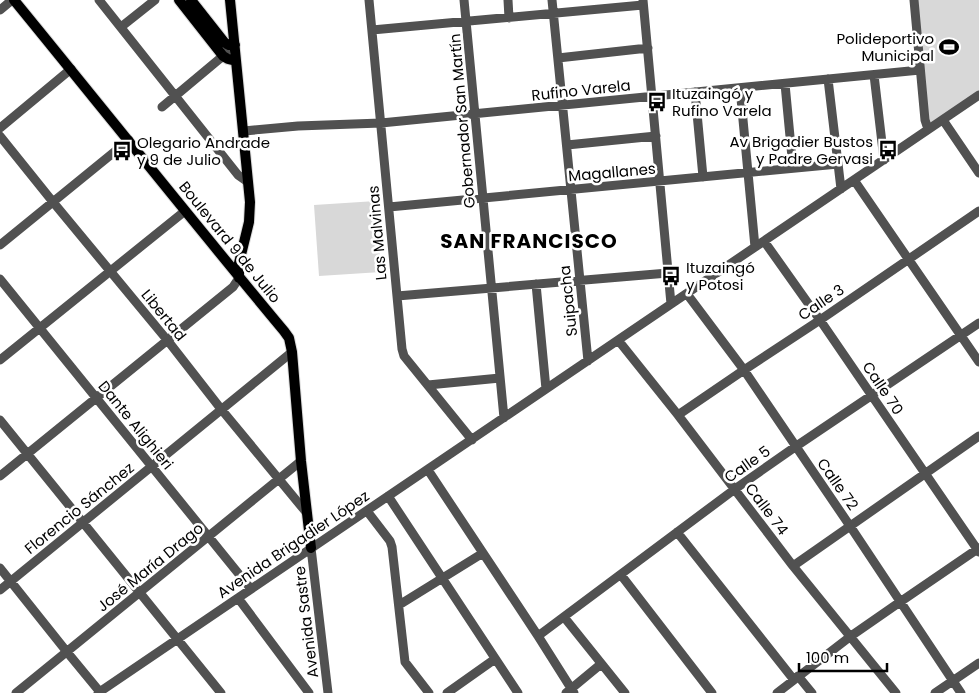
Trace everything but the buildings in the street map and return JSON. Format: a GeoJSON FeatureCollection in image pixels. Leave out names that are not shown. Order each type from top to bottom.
{"type":"FeatureCollection","features":[{"type":"Feature","properties":{"kind":"main road","name":"Boulevard 9 de Julio"},"geometry":{"type":"LineString","coordinates":[[13,0],[129,140],[288,338],[292,352],[301,461],[311,548]]}},
{"type":"Feature","properties":{"kind":"main road"},"geometry":{"type":"LineString","coordinates":[[179,0],[223,56],[236,61]]}},
{"type":"Feature","properties":{"kind":"main road"},"geometry":{"type":"LineString","coordinates":[[190,0],[225,43],[231,45]]}},
{"type":"Feature","properties":{"kind":"main road"},"geometry":{"type":"LineString","coordinates":[[230,0],[231,45],[236,61],[244,131],[250,213],[239,263],[240,278]]}},
{"type":"Feature","properties":{"kind":"street"},"geometry":{"type":"LineString","coordinates":[[0,10],[13,0]]}},
{"type":"Feature","properties":{"kind":"street"},"geometry":{"type":"LineString","coordinates":[[99,0],[238,175],[248,182]]}},
{"type":"Feature","properties":{"kind":"street"},"geometry":{"type":"LineString","coordinates":[[121,27],[155,0]]}},
{"type":"Feature","properties":{"kind":"street","name":"Las Malvinas"},"geometry":{"type":"LineString","coordinates":[[369,0],[402,349],[404,356],[472,440]]}},
{"type":"Feature","properties":{"kind":"street","name":"Gobernador San Martín"},"geometry":{"type":"LineString","coordinates":[[464,0],[504,418]]}},
{"type":"Feature","properties":{"kind":"street"},"geometry":{"type":"LineString","coordinates":[[508,0],[509,18]]}},
{"type":"Feature","properties":{"kind":"street","name":"Suipacha"},"geometry":{"type":"LineString","coordinates":[[552,0],[588,361]]}},
{"type":"Feature","properties":{"kind":"street"},"geometry":{"type":"LineString","coordinates":[[914,0],[925,120],[928,129]]}},
{"type":"Feature","properties":{"kind":"street"},"geometry":{"type":"LineString","coordinates":[[372,30],[554,14],[643,2],[671,304]]}},
{"type":"Feature","properties":{"kind":"street"},"geometry":{"type":"LineString","coordinates":[[162,106],[223,56],[231,45]]}},
{"type":"Feature","properties":{"kind":"street"},"geometry":{"type":"LineString","coordinates":[[558,58],[648,48]]}},
{"type":"Feature","properties":{"kind":"street"},"geometry":{"type":"LineString","coordinates":[[0,128],[71,69]]}},
{"type":"Feature","properties":{"kind":"street","name":"Rufino Varela"},"geometry":{"type":"LineString","coordinates":[[244,131],[298,126],[381,123],[920,70]]}},
{"type":"Feature","properties":{"kind":"street"},"geometry":{"type":"LineString","coordinates":[[874,75],[884,160]]}},
{"type":"Feature","properties":{"kind":"street"},"geometry":{"type":"LineString","coordinates":[[828,79],[841,189]]}},
{"type":"Feature","properties":{"kind":"street"},"geometry":{"type":"LineString","coordinates":[[784,84],[793,168]]}},
{"type":"Feature","properties":{"kind":"street"},"geometry":{"type":"LineString","coordinates":[[740,88],[755,247]]}},
{"type":"Feature","properties":{"kind":"street"},"geometry":{"type":"LineString","coordinates":[[695,92],[703,177]]}},
{"type":"Feature","properties":{"kind":"street","name":"Avenida Brigadier López"},"geometry":{"type":"LineString","coordinates":[[99,692],[979,95]]}},
{"type":"Feature","properties":{"kind":"street"},"geometry":{"type":"LineString","coordinates":[[943,120],[979,173]]}},
{"type":"Feature","properties":{"kind":"street","name":"Libertad"},"geometry":{"type":"LineString","coordinates":[[0,136],[306,512]]}},
{"type":"Feature","properties":{"kind":"street"},"geometry":{"type":"LineString","coordinates":[[566,145],[656,136]]}},
{"type":"Feature","properties":{"kind":"street"},"geometry":{"type":"LineString","coordinates":[[0,245],[129,140]]}},
{"type":"Feature","properties":{"kind":"street","name":"Magallanes"},"geometry":{"type":"LineString","coordinates":[[388,207],[838,164]]}},
{"type":"Feature","properties":{"kind":"street"},"geometry":{"type":"LineString","coordinates":[[854,180],[979,362]]}},
{"type":"Feature","properties":{"kind":"street"},"geometry":{"type":"LineString","coordinates":[[0,360],[185,211]]}},
{"type":"Feature","properties":{"kind":"street","name":"Calle 3"},"geometry":{"type":"LineString","coordinates":[[678,415],[979,211]]}},
{"type":"Feature","properties":{"kind":"street","name":"Calle 70"},"geometry":{"type":"LineString","coordinates":[[764,241],[978,550]]}},
{"type":"Feature","properties":{"kind":"street"},"geometry":{"type":"LineString","coordinates":[[397,296],[668,273]]}},
{"type":"Feature","properties":{"kind":"street"},"geometry":{"type":"LineString","coordinates":[[0,476],[234,287],[240,278]]}},
{"type":"Feature","properties":{"kind":"street","name":"Dante Alighieri"},"geometry":{"type":"LineString","coordinates":[[0,279],[251,588]]}},
{"type":"Feature","properties":{"kind":"street"},"geometry":{"type":"LineString","coordinates":[[536,284],[546,390]]}},
{"type":"Feature","properties":{"kind":"street","name":"Calle 72"},"geometry":{"type":"LineString","coordinates":[[687,294],[744,370],[961,693]]}},
{"type":"Feature","properties":{"kind":"street","name":"Calle 5"},"geometry":{"type":"LineString","coordinates":[[538,636],[735,489],[979,323]]}},
{"type":"Feature","properties":{"kind":"street","name":"Calle 74"},"geometry":{"type":"LineString","coordinates":[[618,340],[678,415],[793,566],[896,693]]}},
{"type":"Feature","properties":{"kind":"street","name":"Florencio Sánchez"},"geometry":{"type":"LineString","coordinates":[[0,590],[292,352]]}},
{"type":"Feature","properties":{"kind":"street"},"geometry":{"type":"LineString","coordinates":[[428,386],[500,378]]}},
{"type":"Feature","properties":{"kind":"street"},"geometry":{"type":"LineString","coordinates":[[0,420],[221,693]]}},
{"type":"Feature","properties":{"kind":"street"},"geometry":{"type":"LineString","coordinates":[[793,566],[979,436]]}},
{"type":"Feature","properties":{"kind":"street","name":"José María Drago"},"geometry":{"type":"LineString","coordinates":[[16,693],[301,461]]}},
{"type":"Feature","properties":{"kind":"street"},"geometry":{"type":"LineString","coordinates":[[428,470],[538,636],[570,692],[601,664]]}},
{"type":"Feature","properties":{"kind":"street"},"geometry":{"type":"LineString","coordinates":[[388,496],[518,693]]}},
{"type":"Feature","properties":{"kind":"street"},"geometry":{"type":"LineString","coordinates":[[367,510],[392,547],[404,662],[428,693]]}},
{"type":"Feature","properties":{"kind":"street"},"geometry":{"type":"LineString","coordinates":[[677,532],[796,678],[812,693]]}},
{"type":"Feature","properties":{"kind":"street","name":"Avenida Sastre"},"geometry":{"type":"LineString","coordinates":[[311,548],[328,693]]}},
{"type":"Feature","properties":{"kind":"street"},"geometry":{"type":"LineString","coordinates":[[777,693],[851,636],[978,550]]}},
{"type":"Feature","properties":{"kind":"street"},"geometry":{"type":"LineString","coordinates":[[398,605],[483,553]]}},
{"type":"Feature","properties":{"kind":"street"},"geometry":{"type":"LineString","coordinates":[[0,568],[99,692]]}},
{"type":"Feature","properties":{"kind":"street"},"geometry":{"type":"LineString","coordinates":[[621,575],[712,693]]}},
{"type":"Feature","properties":{"kind":"street"},"geometry":{"type":"LineString","coordinates":[[238,598],[309,693]]}},
{"type":"Feature","properties":{"kind":"street"},"geometry":{"type":"LineString","coordinates":[[564,616],[625,693]]}},
{"type":"Feature","properties":{"kind":"street"},"geometry":{"type":"LineString","coordinates":[[447,693],[495,659]]}},
{"type":"Feature","properties":{"kind":"street"},"geometry":{"type":"LineString","coordinates":[[935,693],[979,663]]}},
{"type":"Feature","properties":{"kind":"shaded area","name":"Polideportivo Municipal"},"geometry":{"type":"Polygon","coordinates":[[[915,0],[979,0],[979,95],[928,129],[915,0]]]}},
{"type":"Feature","properties":{"kind":"shaded area"},"geometry":{"type":"Polygon","coordinates":[[[376,201],[381,272],[319,276],[314,205],[376,201]]]}},
{"type":"Feature","properties":{"kind":"place","name":"Polideportivo Municipal"},"geometry":{"type":"Point","coordinates":[949,47]}},
{"type":"Feature","properties":{"kind":"place","name":"Ituzaingó y Rufino Varela"},"geometry":{"type":"Point","coordinates":[657,102]}},
{"type":"Feature","properties":{"kind":"place","name":"Av Brigadier Bustos y Padre Gervasi"},"geometry":{"type":"Point","coordinates":[888,150]}},
{"type":"Feature","properties":{"kind":"place","name":"Olegario Andrade y 9 de Julio"},"geometry":{"type":"Point","coordinates":[122,151]}},
{"type":"Feature","properties":{"kind":"place","name":"Ituzaingó y Potosi"},"geometry":{"type":"Point","coordinates":[671,276]}},
{"type":"Feature","properties":{"kind":"district","name":"SAN FRANCISCO"},"geometry":{"type":"Point","coordinates":[529,241]}}]}
